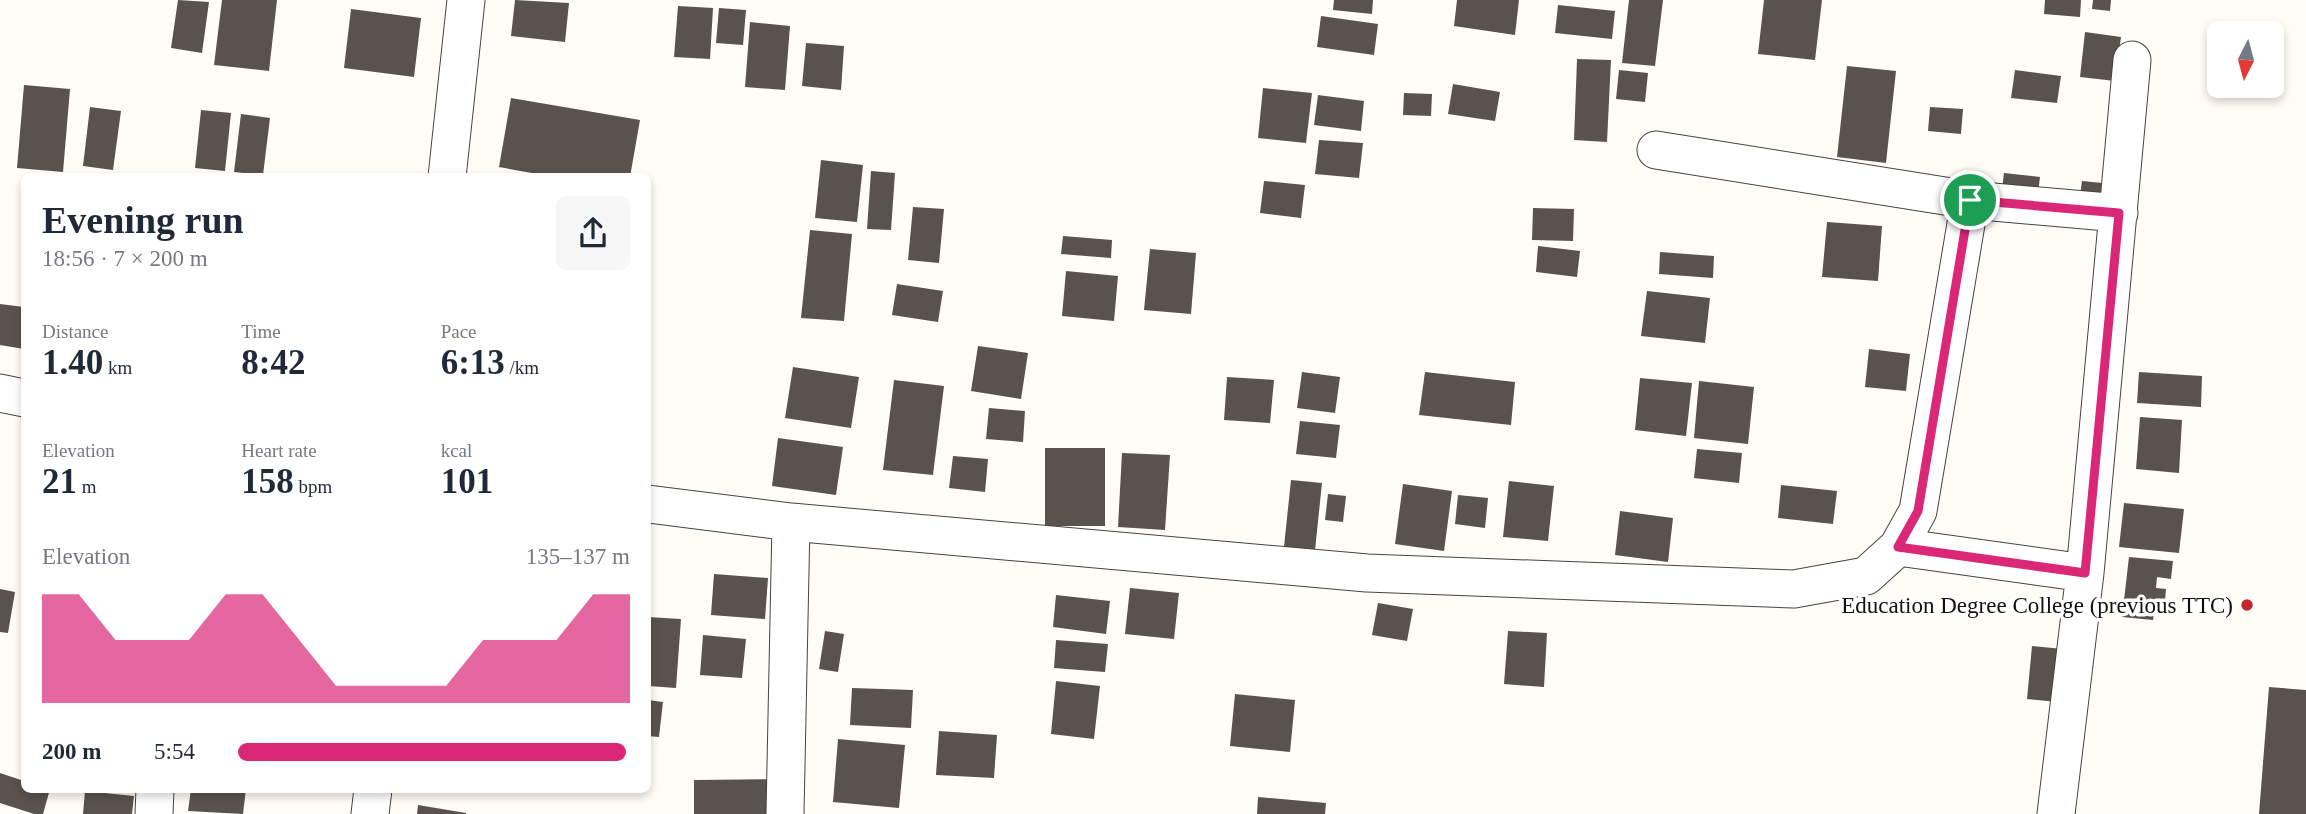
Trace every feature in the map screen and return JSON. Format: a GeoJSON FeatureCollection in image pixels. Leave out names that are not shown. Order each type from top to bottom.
{"type":"FeatureCollection","features":[{"type":"Feature","properties":{"kind":"street"},"geometry":{"type":"LineString","coordinates":[[447,173],[466,0]]}},
{"type":"Feature","properties":{"kind":"street"},"geometry":{"type":"LineString","coordinates":[[2056,814],[2085,573],[2132,61]]}},
{"type":"Feature","properties":{"kind":"street"},"geometry":{"type":"LineString","coordinates":[[1656,150],[1970,200],[2119,213]]}},
{"type":"Feature","properties":{"kind":"street"},"geometry":{"type":"LineString","coordinates":[[651,504],[791,522],[1367,573],[1794,589],[1866,576],[1898,547],[1918,511],[1970,200]]}},
{"type":"Feature","properties":{"kind":"street"},"geometry":{"type":"LineString","coordinates":[[0,393],[21,397]]}},
{"type":"Feature","properties":{"kind":"street"},"geometry":{"type":"LineString","coordinates":[[785,814],[791,522]]}},
{"type":"Feature","properties":{"kind":"street"},"geometry":{"type":"LineString","coordinates":[[1898,547],[2085,573]]}},
{"type":"Feature","properties":{"kind":"street"},"geometry":{"type":"LineString","coordinates":[[154,814],[155,793]]}},
{"type":"Feature","properties":{"kind":"street"},"geometry":{"type":"LineString","coordinates":[[370,814],[373,793]]}},
{"type":"Feature","properties":{"kind":"building"},"geometry":{"type":"Polygon","coordinates":[[[178,0],[209,2],[202,53],[171,48],[178,0]]]}},
{"type":"Feature","properties":{"kind":"building"},"geometry":{"type":"Polygon","coordinates":[[[222,0],[277,0],[269,71],[214,65],[222,0]]]}},
{"type":"Feature","properties":{"kind":"building"},"geometry":{"type":"Polygon","coordinates":[[[515,0],[569,3],[565,42],[511,36],[515,0]]]}},
{"type":"Feature","properties":{"kind":"building"},"geometry":{"type":"Polygon","coordinates":[[[1334,0],[1373,0],[1372,14],[1333,10],[1334,0]]]}},
{"type":"Feature","properties":{"kind":"building"},"geometry":{"type":"Polygon","coordinates":[[[1457,0],[1519,0],[1515,35],[1454,26],[1457,0]]]}},
{"type":"Feature","properties":{"kind":"building"},"geometry":{"type":"Polygon","coordinates":[[[1629,0],[1663,0],[1655,66],[1622,63],[1629,0]]]}},
{"type":"Feature","properties":{"kind":"building"},"geometry":{"type":"Polygon","coordinates":[[[1764,0],[1822,0],[1815,60],[1758,54],[1764,0]]]}},
{"type":"Feature","properties":{"kind":"building"},"geometry":{"type":"Polygon","coordinates":[[[2045,0],[2081,0],[2080,17],[2044,14],[2045,0]]]}},
{"type":"Feature","properties":{"kind":"building"},"geometry":{"type":"Polygon","coordinates":[[[2093,0],[2111,0],[2110,11],[2092,9],[2093,0]]]}},
{"type":"Feature","properties":{"kind":"building"},"geometry":{"type":"Polygon","coordinates":[[[1558,5],[1615,11],[1612,39],[1555,33],[1558,5]]]}},
{"type":"Feature","properties":{"kind":"building"},"geometry":{"type":"Polygon","coordinates":[[[678,6],[713,8],[710,59],[674,57],[678,6]]]}},
{"type":"Feature","properties":{"kind":"building"},"geometry":{"type":"Polygon","coordinates":[[[719,8],[746,10],[743,45],[716,43],[719,8]]]}},
{"type":"Feature","properties":{"kind":"building"},"geometry":{"type":"Polygon","coordinates":[[[351,9],[421,18],[414,77],[344,68],[351,9]]]}},
{"type":"Feature","properties":{"kind":"building"},"geometry":{"type":"Polygon","coordinates":[[[1321,16],[1378,24],[1374,55],[1317,47],[1321,16]]]}},
{"type":"Feature","properties":{"kind":"building"},"geometry":{"type":"Polygon","coordinates":[[[750,22],[790,26],[785,90],[745,87],[750,22]]]}},
{"type":"Feature","properties":{"kind":"building"},"geometry":{"type":"Polygon","coordinates":[[[2085,32],[2121,37],[2115,81],[2080,77],[2085,32]]]}},
{"type":"Feature","properties":{"kind":"building"},"geometry":{"type":"Polygon","coordinates":[[[806,43],[844,46],[841,90],[802,86],[806,43]]]}},
{"type":"Feature","properties":{"kind":"building"},"geometry":{"type":"Polygon","coordinates":[[[1577,59],[1611,60],[1607,142],[1574,140],[1577,59]]]}},
{"type":"Feature","properties":{"kind":"building"},"geometry":{"type":"Polygon","coordinates":[[[1847,66],[1896,71],[1886,163],[1837,157],[1847,66]]]}},
{"type":"Feature","properties":{"kind":"building"},"geometry":{"type":"Polygon","coordinates":[[[1619,70],[1648,73],[1645,102],[1616,99],[1619,70]]]}},
{"type":"Feature","properties":{"kind":"building"},"geometry":{"type":"Polygon","coordinates":[[[2015,70],[2061,76],[2057,103],[2011,98],[2015,70]]]}},
{"type":"Feature","properties":{"kind":"building"},"geometry":{"type":"Polygon","coordinates":[[[1453,84],[1500,92],[1495,121],[1448,114],[1453,84]]]}},
{"type":"Feature","properties":{"kind":"building"},"geometry":{"type":"Polygon","coordinates":[[[24,85],[70,89],[63,172],[17,168],[24,85]]]}},
{"type":"Feature","properties":{"kind":"building"},"geometry":{"type":"Polygon","coordinates":[[[1263,88],[1312,93],[1306,143],[1258,138],[1263,88]]]}},
{"type":"Feature","properties":{"kind":"building"},"geometry":{"type":"Polygon","coordinates":[[[1404,93],[1432,94],[1431,116],[1403,115],[1404,93]]]}},
{"type":"Feature","properties":{"kind":"building"},"geometry":{"type":"Polygon","coordinates":[[[1318,95],[1364,101],[1361,131],[1314,125],[1318,95]]]}},
{"type":"Feature","properties":{"kind":"building"},"geometry":{"type":"Polygon","coordinates":[[[511,98],[640,120],[631,173],[532,173],[499,167],[511,98]]]}},
{"type":"Feature","properties":{"kind":"building"},"geometry":{"type":"Polygon","coordinates":[[[90,107],[121,111],[113,170],[83,166],[90,107]]]}},
{"type":"Feature","properties":{"kind":"building"},"geometry":{"type":"Polygon","coordinates":[[[1930,107],[1963,109],[1961,134],[1928,131],[1930,107]]]}},
{"type":"Feature","properties":{"kind":"building"},"geometry":{"type":"Polygon","coordinates":[[[201,110],[231,113],[225,171],[195,168],[201,110]]]}},
{"type":"Feature","properties":{"kind":"building"},"geometry":{"type":"Polygon","coordinates":[[[241,114],[270,118],[263,173],[234,172],[241,114]]]}},
{"type":"Feature","properties":{"kind":"building"},"geometry":{"type":"Polygon","coordinates":[[[1319,140],[1363,143],[1359,178],[1315,174],[1319,140]]]}},
{"type":"Feature","properties":{"kind":"building"},"geometry":{"type":"Polygon","coordinates":[[[821,160],[863,165],[857,222],[815,218],[821,160]]]}},
{"type":"Feature","properties":{"kind":"building"},"geometry":{"type":"Polygon","coordinates":[[[871,171],[895,173],[891,230],[867,229],[871,171]]]}},
{"type":"Feature","properties":{"kind":"building"},"geometry":{"type":"Polygon","coordinates":[[[2004,173],[2040,177],[2037,201],[2001,197],[2004,173]]]}},
{"type":"Feature","properties":{"kind":"building"},"geometry":{"type":"Polygon","coordinates":[[[1264,181],[1305,185],[1301,218],[1260,213],[1264,181]]]}},
{"type":"Feature","properties":{"kind":"building"},"geometry":{"type":"Polygon","coordinates":[[[2082,181],[2113,184],[2110,206],[2079,203],[2082,181]]]}},
{"type":"Feature","properties":{"kind":"building"},"geometry":{"type":"Polygon","coordinates":[[[913,207],[944,209],[939,263],[908,260],[913,207]]]}},
{"type":"Feature","properties":{"kind":"building"},"geometry":{"type":"Polygon","coordinates":[[[1533,208],[1574,209],[1573,241],[1532,240],[1533,208]]]}},
{"type":"Feature","properties":{"kind":"building"},"geometry":{"type":"Polygon","coordinates":[[[1827,222],[1882,226],[1878,281],[1822,277],[1827,222]]]}},
{"type":"Feature","properties":{"kind":"building"},"geometry":{"type":"Polygon","coordinates":[[[810,230],[852,234],[844,321],[801,318],[810,230]]]}},
{"type":"Feature","properties":{"kind":"building"},"geometry":{"type":"Polygon","coordinates":[[[1063,236],[1112,240],[1111,258],[1061,254],[1063,236]]]}},
{"type":"Feature","properties":{"kind":"building"},"geometry":{"type":"Polygon","coordinates":[[[1538,246],[1580,251],[1577,277],[1536,272],[1538,246]]]}},
{"type":"Feature","properties":{"kind":"building"},"geometry":{"type":"Polygon","coordinates":[[[1150,249],[1196,253],[1191,314],[1144,310],[1150,249]]]}},
{"type":"Feature","properties":{"kind":"building"},"geometry":{"type":"Polygon","coordinates":[[[1660,252],[1714,256],[1713,278],[1659,274],[1660,252]]]}},
{"type":"Feature","properties":{"kind":"building"},"geometry":{"type":"Polygon","coordinates":[[[1066,271],[1118,276],[1114,321],[1062,316],[1066,271]]]}},
{"type":"Feature","properties":{"kind":"building"},"geometry":{"type":"Polygon","coordinates":[[[897,284],[943,291],[938,322],[892,315],[897,284]]]}},
{"type":"Feature","properties":{"kind":"building"},"geometry":{"type":"Polygon","coordinates":[[[1647,291],[1710,298],[1705,343],[1641,336],[1647,291]]]}},
{"type":"Feature","properties":{"kind":"building"},"geometry":{"type":"Polygon","coordinates":[[[0,304],[21,307],[21,348],[0,345],[0,304]]]}},
{"type":"Feature","properties":{"kind":"building"},"geometry":{"type":"Polygon","coordinates":[[[978,346],[1028,353],[1021,399],[971,391],[978,346]]]}},
{"type":"Feature","properties":{"kind":"building"},"geometry":{"type":"Polygon","coordinates":[[[1869,349],[1910,354],[1906,391],[1865,387],[1869,349]]]}},
{"type":"Feature","properties":{"kind":"building"},"geometry":{"type":"Polygon","coordinates":[[[793,367],[859,377],[851,428],[785,418],[793,367]]]}},
{"type":"Feature","properties":{"kind":"building"},"geometry":{"type":"Polygon","coordinates":[[[1302,372],[1340,377],[1335,413],[1297,408],[1302,372]]]}},
{"type":"Feature","properties":{"kind":"building"},"geometry":{"type":"Polygon","coordinates":[[[1425,372],[1515,382],[1511,425],[1419,415],[1425,372]]]}},
{"type":"Feature","properties":{"kind":"building"},"geometry":{"type":"Polygon","coordinates":[[[2139,372],[2202,376],[2201,407],[2137,403],[2139,372]]]}},
{"type":"Feature","properties":{"kind":"building"},"geometry":{"type":"Polygon","coordinates":[[[1227,377],[1274,380],[1270,423],[1224,420],[1227,377]]]}},
{"type":"Feature","properties":{"kind":"building"},"geometry":{"type":"Polygon","coordinates":[[[1640,378],[1692,383],[1686,436],[1635,430],[1640,378]]]}},
{"type":"Feature","properties":{"kind":"building"},"geometry":{"type":"Polygon","coordinates":[[[894,380],[944,386],[933,475],[883,470],[894,380]]]}},
{"type":"Feature","properties":{"kind":"building"},"geometry":{"type":"Polygon","coordinates":[[[1699,381],[1754,387],[1748,444],[1694,438],[1699,381]]]}},
{"type":"Feature","properties":{"kind":"building"},"geometry":{"type":"Polygon","coordinates":[[[989,408],[1025,411],[1023,442],[986,439],[989,408]]]}},
{"type":"Feature","properties":{"kind":"building"},"geometry":{"type":"Polygon","coordinates":[[[2140,417],[2182,420],[2179,473],[2136,469],[2140,417]]]}},
{"type":"Feature","properties":{"kind":"building"},"geometry":{"type":"Polygon","coordinates":[[[1300,421],[1340,425],[1336,458],[1296,454],[1300,421]]]}},
{"type":"Feature","properties":{"kind":"building"},"geometry":{"type":"Polygon","coordinates":[[[778,438],[843,447],[836,495],[772,486],[778,438]]]}},
{"type":"Feature","properties":{"kind":"building"},"geometry":{"type":"Polygon","coordinates":[[[1045,448],[1105,448],[1105,526],[1045,526],[1045,448]]]}},
{"type":"Feature","properties":{"kind":"building"},"geometry":{"type":"Polygon","coordinates":[[[1697,449],[1742,453],[1739,483],[1694,478],[1697,449]]]}},
{"type":"Feature","properties":{"kind":"building"},"geometry":{"type":"Polygon","coordinates":[[[1122,453],[1170,455],[1165,530],[1118,527],[1122,453]]]}},
{"type":"Feature","properties":{"kind":"building"},"geometry":{"type":"Polygon","coordinates":[[[953,456],[988,459],[985,492],[949,488],[953,456]]]}},
{"type":"Feature","properties":{"kind":"building"},"geometry":{"type":"Polygon","coordinates":[[[1291,480],[1322,483],[1314,560],[1283,556],[1291,480]]]}},
{"type":"Feature","properties":{"kind":"building"},"geometry":{"type":"Polygon","coordinates":[[[1509,481],[1554,486],[1548,541],[1503,537],[1509,481]]]}},
{"type":"Feature","properties":{"kind":"building"},"geometry":{"type":"Polygon","coordinates":[[[1403,484],[1452,491],[1444,551],[1395,544],[1403,484]]]}},
{"type":"Feature","properties":{"kind":"building"},"geometry":{"type":"Polygon","coordinates":[[[1781,485],[1837,491],[1833,524],[1778,518],[1781,485]]]}},
{"type":"Feature","properties":{"kind":"building"},"geometry":{"type":"Polygon","coordinates":[[[1328,494],[1346,496],[1343,522],[1325,520],[1328,494]]]}},
{"type":"Feature","properties":{"kind":"building"},"geometry":{"type":"Polygon","coordinates":[[[1458,495],[1488,498],[1485,528],[1455,524],[1458,495]]]}},
{"type":"Feature","properties":{"kind":"building"},"geometry":{"type":"Polygon","coordinates":[[[2124,503],[2184,509],[2179,553],[2119,547],[2124,503]]]}},
{"type":"Feature","properties":{"kind":"building"},"geometry":{"type":"Polygon","coordinates":[[[1620,511],[1673,518],[1668,562],[1615,555],[1620,511]]]}},
{"type":"Feature","properties":{"kind":"building"},"geometry":{"type":"Polygon","coordinates":[[[2129,557],[2173,561],[2171,579],[2157,577],[2156,588],[2166,589],[2164,613],[2154,612],[2153,620],[2122,617],[2129,557]]]}},
{"type":"Feature","properties":{"kind":"building"},"geometry":{"type":"Polygon","coordinates":[[[714,574],[768,578],[765,619],[711,615],[714,574]]]}},
{"type":"Feature","properties":{"kind":"building"},"geometry":{"type":"Polygon","coordinates":[[[1130,588],[1179,593],[1174,639],[1125,634],[1130,588]]]}},
{"type":"Feature","properties":{"kind":"building"},"geometry":{"type":"Polygon","coordinates":[[[0,589],[15,592],[8,633],[0,632],[0,589]]]}},
{"type":"Feature","properties":{"kind":"building"},"geometry":{"type":"Polygon","coordinates":[[[1056,595],[1110,601],[1106,634],[1053,627],[1056,595]]]}},
{"type":"Feature","properties":{"kind":"building"},"geometry":{"type":"Polygon","coordinates":[[[1378,603],[1413,609],[1407,641],[1372,635],[1378,603]]]}},
{"type":"Feature","properties":{"kind":"building"},"geometry":{"type":"Polygon","coordinates":[[[651,617],[681,619],[676,688],[651,686],[651,617]]]}},
{"type":"Feature","properties":{"kind":"building"},"geometry":{"type":"Polygon","coordinates":[[[825,631],[844,634],[838,672],[819,669],[825,631]]]}},
{"type":"Feature","properties":{"kind":"building"},"geometry":{"type":"Polygon","coordinates":[[[1508,631],[1547,633],[1544,687],[1504,684],[1508,631]]]}},
{"type":"Feature","properties":{"kind":"building"},"geometry":{"type":"Polygon","coordinates":[[[703,635],[746,639],[742,678],[700,675],[703,635]]]}},
{"type":"Feature","properties":{"kind":"building"},"geometry":{"type":"Polygon","coordinates":[[[1056,640],[1108,644],[1105,672],[1054,668],[1056,640]]]}},
{"type":"Feature","properties":{"kind":"building"},"geometry":{"type":"Polygon","coordinates":[[[2032,646],[2063,649],[2058,702],[2027,699],[2032,646]]]}},
{"type":"Feature","properties":{"kind":"building"},"geometry":{"type":"Polygon","coordinates":[[[1056,681],[1100,686],[1094,739],[1051,734],[1056,681]]]}},
{"type":"Feature","properties":{"kind":"building"},"geometry":{"type":"Polygon","coordinates":[[[2269,687],[2306,690],[2306,814],[2259,814],[2269,687]]]}},
{"type":"Feature","properties":{"kind":"building"},"geometry":{"type":"Polygon","coordinates":[[[852,688],[913,690],[911,728],[850,725],[852,688]]]}},
{"type":"Feature","properties":{"kind":"building"},"geometry":{"type":"Polygon","coordinates":[[[1235,694],[1295,700],[1290,752],[1230,746],[1235,694]]]}},
{"type":"Feature","properties":{"kind":"building"},"geometry":{"type":"Polygon","coordinates":[[[651,700],[663,702],[659,737],[651,736],[651,700]]]}},
{"type":"Feature","properties":{"kind":"building"},"geometry":{"type":"Polygon","coordinates":[[[939,731],[997,735],[994,778],[936,775],[939,731]]]}},
{"type":"Feature","properties":{"kind":"building"},"geometry":{"type":"Polygon","coordinates":[[[838,739],[905,745],[899,808],[833,802],[838,739]]]}},
{"type":"Feature","properties":{"kind":"building"},"geometry":{"type":"Polygon","coordinates":[[[0,773],[21,780],[21,793],[49,793],[43,814],[34,814],[0,803],[0,773]]]}},
{"type":"Feature","properties":{"kind":"building"},"geometry":{"type":"Polygon","coordinates":[[[782,779],[783,814],[694,814],[694,780],[782,779]]]}},
{"type":"Feature","properties":{"kind":"building"},"geometry":{"type":"Polygon","coordinates":[[[85,793],[134,796],[132,814],[83,814],[85,793]]]}},
{"type":"Feature","properties":{"kind":"building"},"geometry":{"type":"Polygon","coordinates":[[[190,793],[246,793],[243,814],[188,811],[190,793]]]}},
{"type":"Feature","properties":{"kind":"building"},"geometry":{"type":"Polygon","coordinates":[[[1258,797],[1326,803],[1325,814],[1257,814],[1258,797]]]}},
{"type":"Feature","properties":{"kind":"building"},"geometry":{"type":"Polygon","coordinates":[[[418,805],[466,813],[466,814],[417,814],[418,805]]]}},
{"type":"Feature","properties":{"kind":"place","name":"Education Degree College (previous TTC)"},"geometry":{"type":"Point","coordinates":[2247,605]}},
{"type":"Feature","properties":{"kind":"route"},"geometry":{"type":"LineString","coordinates":[[1970,200],[2119,213],[2085,573],[1898,547],[1918,511],[1970,200]]}}]}
